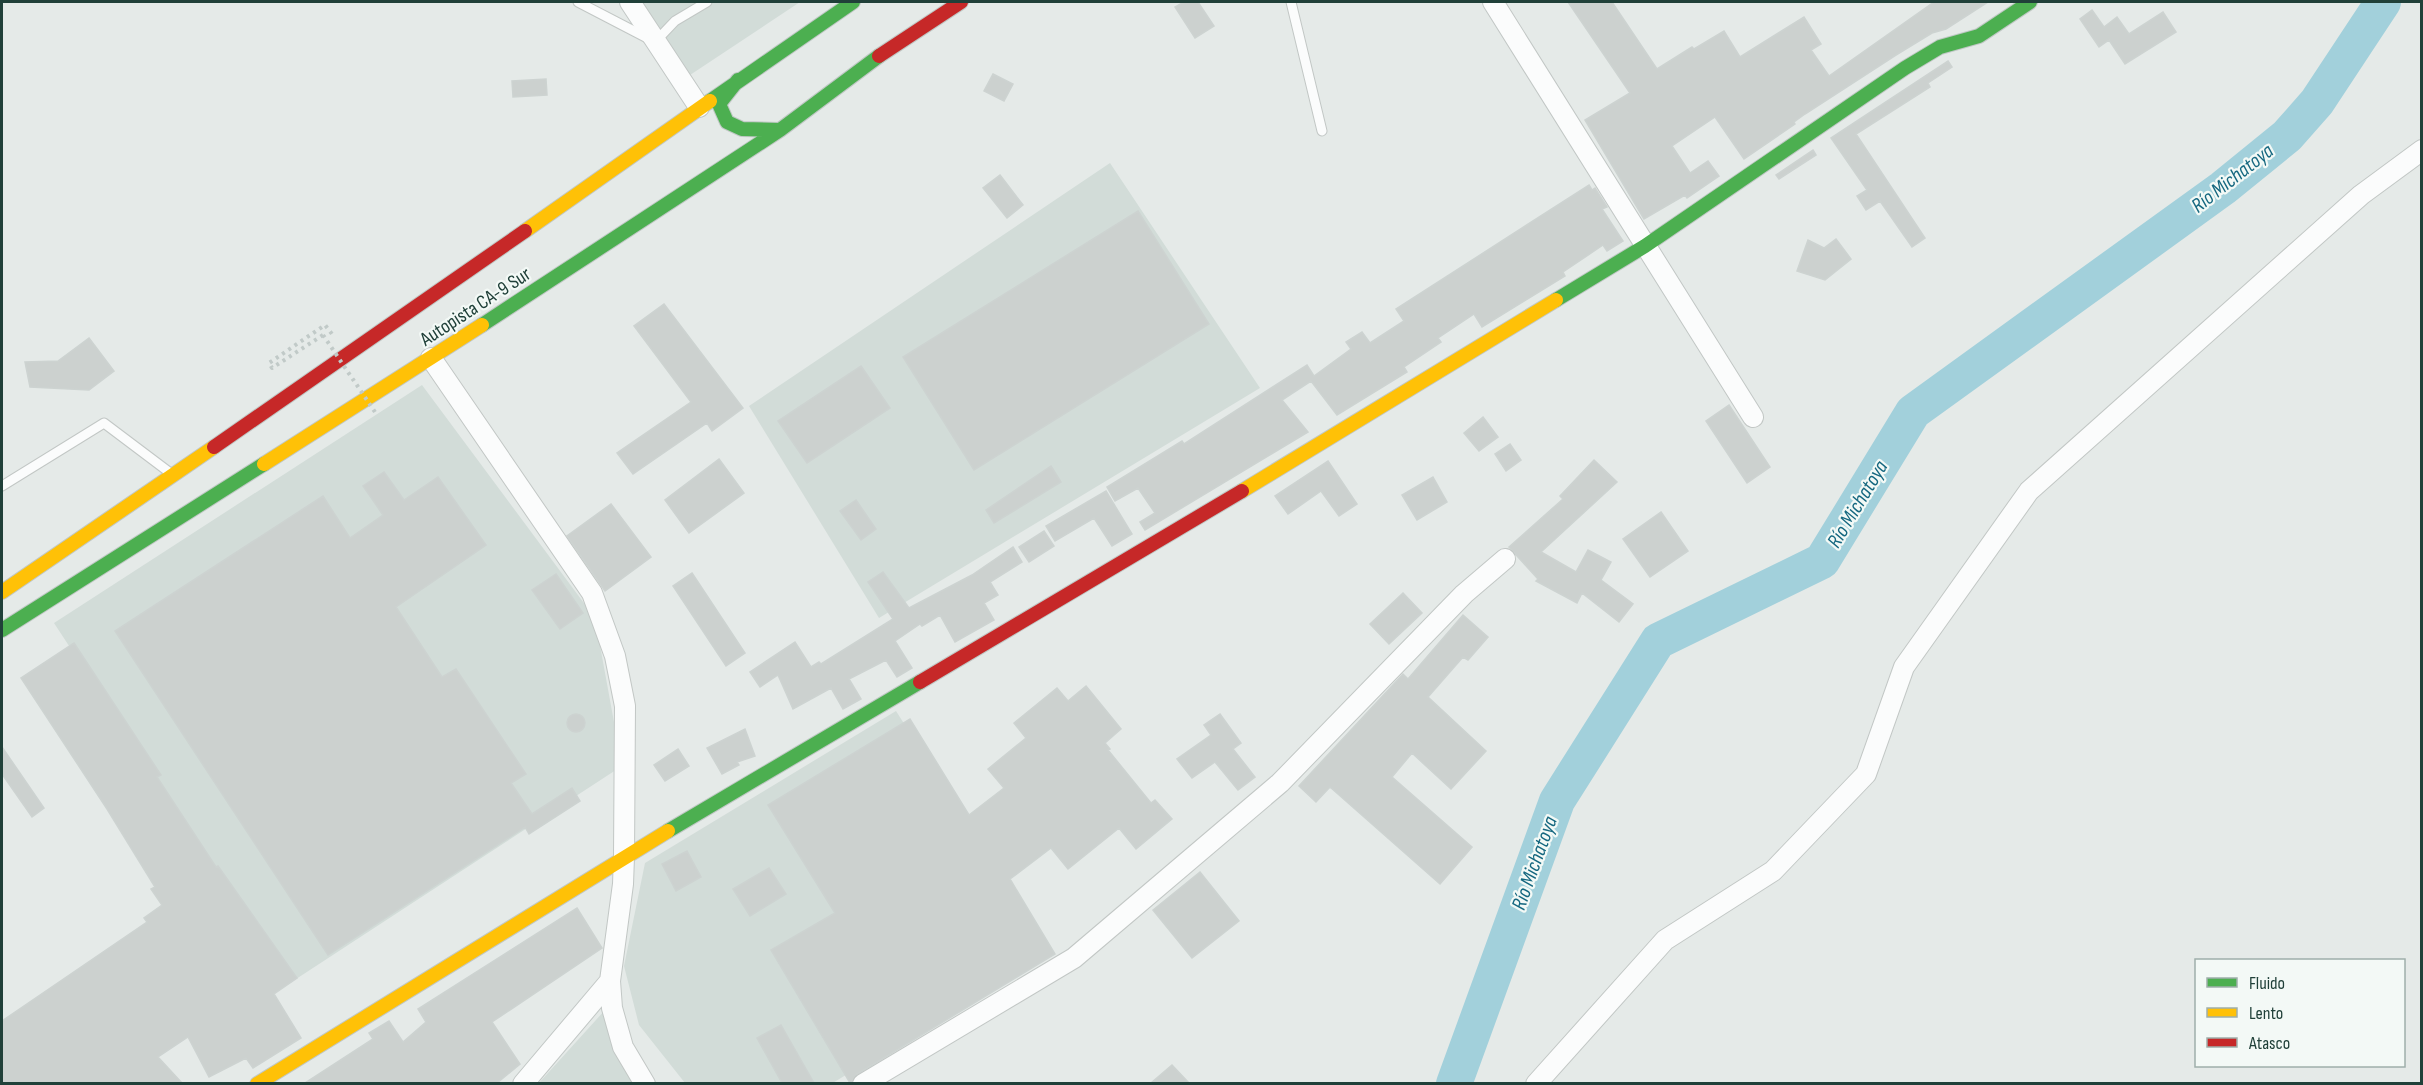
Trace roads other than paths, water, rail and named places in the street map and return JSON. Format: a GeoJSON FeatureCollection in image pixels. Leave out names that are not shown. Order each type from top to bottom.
{"type":"FeatureCollection","features":[{"type":"Feature","properties":{"kind":"main road","name":"Autopista CA-9 Sur"},"geometry":{"type":"LineString","coordinates":[[2,592],[174,475],[739,79],[853,2]]}},
{"type":"Feature","properties":{"kind":"main road","name":"Autopista CA-9 Sur"},"geometry":{"type":"LineString","coordinates":[[2,630],[427,352],[780,130],[867,64],[961,2]]}},
{"type":"Feature","properties":{"kind":"main road"},"geometry":{"type":"LineString","coordinates":[[257,1083],[624,857],[1230,498],[1645,246],[1905,68],[1940,47],[1979,36],[2030,2]]}},
{"type":"Feature","properties":{"kind":"main road"},"geometry":{"type":"LineString","coordinates":[[739,79],[719,104],[724,120],[739,130],[763,128],[780,130]]}},
{"type":"Feature","properties":{"kind":"main road"},"geometry":{"type":"LineString","coordinates":[[417,325],[423,304],[434,292]]}},
{"type":"Feature","properties":{"kind":"street"},"geometry":{"type":"LineString","coordinates":[[630,2],[699,107]]}},
{"type":"Feature","properties":{"kind":"street"},"geometry":{"type":"LineString","coordinates":[[1493,2],[1753,417]]}},
{"type":"Feature","properties":{"kind":"street"},"geometry":{"type":"LineString","coordinates":[[1536,1083],[1665,940],[1773,871],[1866,774],[1904,667],[2029,491],[2361,195],[2421,150]]}},
{"type":"Feature","properties":{"kind":"street"},"geometry":{"type":"LineString","coordinates":[[427,352],[592,593],[615,656],[625,705],[624,857],[623,884],[610,981],[612,1008],[623,1047],[645,1083]]}},
{"type":"Feature","properties":{"kind":"street"},"geometry":{"type":"LineString","coordinates":[[863,1083],[1074,958],[1280,783],[1456,602],[1504,559]]}},
{"type":"Feature","properties":{"kind":"street"},"geometry":{"type":"LineString","coordinates":[[523,1083],[610,981]]}},
{"type":"Feature","properties":{"kind":"lane"},"geometry":{"type":"LineString","coordinates":[[578,2],[655,42],[675,21],[707,2]]}},
{"type":"Feature","properties":{"kind":"lane"},"geometry":{"type":"LineString","coordinates":[[1291,2],[1322,130]]}},
{"type":"Feature","properties":{"kind":"lane"},"geometry":{"type":"LineString","coordinates":[[2,486],[104,423],[174,475]]}},
{"type":"Feature","properties":{"kind":"waterway","name":"Río Michatoya"},"geometry":{"type":"LineString","coordinates":[[1454,1084],[1557,801],[1658,641],[1822,561],[1913,412],[2223,188],[2287,136],[2317,102],[2383,2]]}}]}
